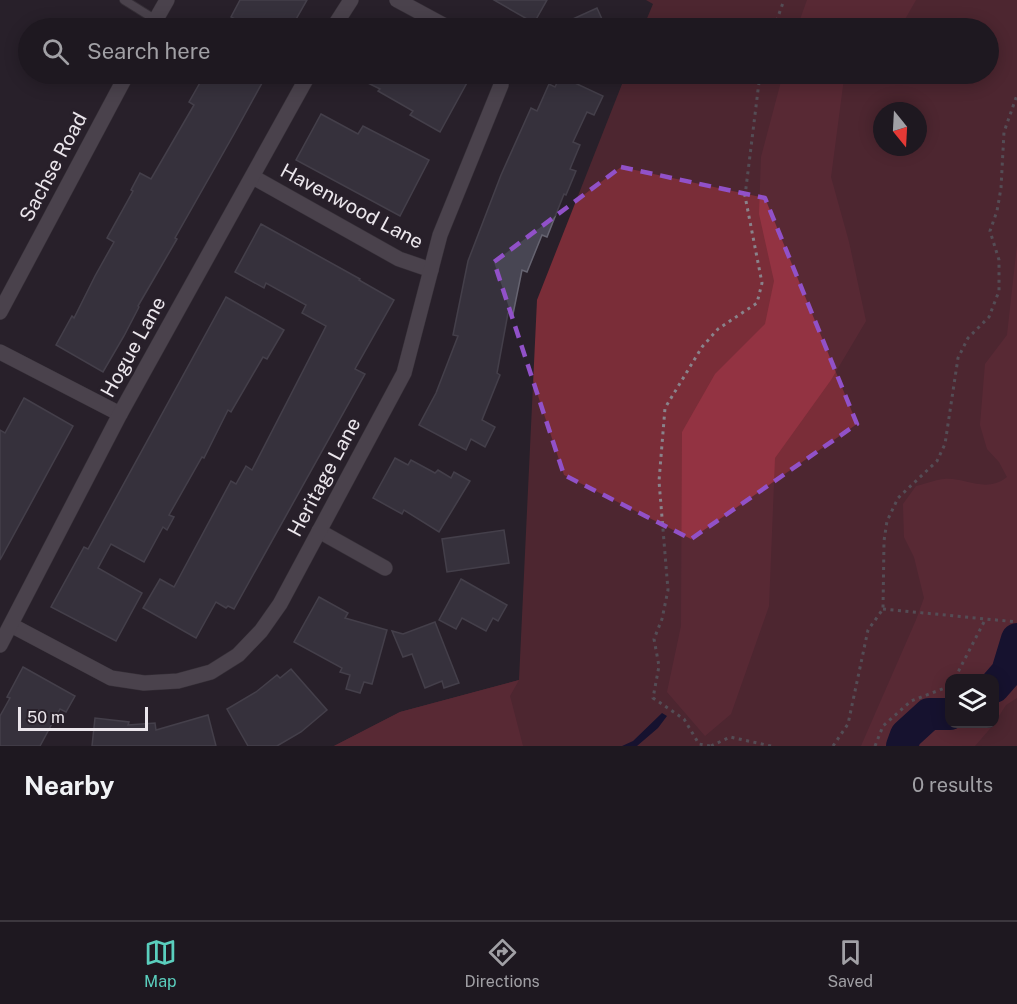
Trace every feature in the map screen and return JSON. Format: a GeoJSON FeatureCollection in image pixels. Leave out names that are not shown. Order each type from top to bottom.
{"type":"FeatureCollection","features":[{"type":"Feature","properties":{"kind":"street"},"geometry":{"type":"LineString","coordinates":[[156,18],[166,0]]}},
{"type":"Feature","properties":{"kind":"street"},"geometry":{"type":"LineString","coordinates":[[339,18],[351,0]]}},
{"type":"Feature","properties":{"kind":"street"},"geometry":{"type":"LineString","coordinates":[[397,0],[430,18]]}},
{"type":"Feature","properties":{"kind":"street","name":"Sachse Road"},"geometry":{"type":"LineString","coordinates":[[0,312],[122,84]]}},
{"type":"Feature","properties":{"kind":"street","name":"Hogue Lane"},"geometry":{"type":"LineString","coordinates":[[0,645],[120,414],[304,84]]}},
{"type":"Feature","properties":{"kind":"street","name":"Heritage Lane"},"geometry":{"type":"LineString","coordinates":[[11,625],[111,678],[144,683],[178,681],[211,672],[238,655],[261,631],[280,604],[404,373],[440,235],[501,84]]}},
{"type":"Feature","properties":{"kind":"street","name":"Havenwood Lane"},"geometry":{"type":"LineString","coordinates":[[253,177],[399,259],[431,270]]}},
{"type":"Feature","properties":{"kind":"street"},"geometry":{"type":"LineString","coordinates":[[0,352],[120,414]]}},
{"type":"Feature","properties":{"kind":"street"},"geometry":{"type":"LineString","coordinates":[[319,531],[385,568]]}},
{"type":"Feature","properties":{"kind":"lane"},"geometry":{"type":"LineString","coordinates":[[124,0],[146,18]]}},
{"type":"Feature","properties":{"kind":"path"},"geometry":{"type":"LineString","coordinates":[[778,18],[784,0]]}},
{"type":"Feature","properties":{"kind":"path"},"geometry":{"type":"LineString","coordinates":[[759,84],[745,196],[762,283],[757,303],[718,329],[702,347],[665,408],[659,481],[668,590],[662,619],[654,639],[659,666],[653,698],[684,719],[699,744],[711,746],[730,737],[771,746]]}},
{"type":"Feature","properties":{"kind":"path"},"geometry":{"type":"LineString","coordinates":[[833,746],[848,724],[868,630],[883,609],[884,541],[887,521],[898,498],[937,461],[941,453],[945,444],[958,358],[968,339],[989,317],[999,291],[999,260],[990,231],[997,211],[1001,188],[1004,132],[1017,96]]}},
{"type":"Feature","properties":{"kind":"path"},"geometry":{"type":"LineString","coordinates":[[883,609],[1017,622]]}},
{"type":"Feature","properties":{"kind":"path"},"geometry":{"type":"LineString","coordinates":[[957,674],[985,620]]}},
{"type":"Feature","properties":{"kind":"path"},"geometry":{"type":"LineString","coordinates":[[875,746],[883,726],[911,701],[945,688]]}},
{"type":"Feature","properties":{"kind":"highlighted area"},"geometry":{"type":"Polygon","coordinates":[[[621,167],[765,198],[857,424],[691,539],[564,475],[494,262],[621,167]]]}},
{"type":"Feature","properties":{"kind":"shaded area"},"geometry":{"type":"Polygon","coordinates":[[[646,0],[1017,0],[1017,746],[334,746],[400,712],[519,680],[537,300],[622,84],[999,84],[999,18],[647,18],[653,4],[646,0]]]}},
{"type":"Feature","properties":{"kind":"shaded area"},"geometry":{"type":"Polygon","coordinates":[[[807,0],[916,0],[906,18],[801,18],[807,0]]]}},
{"type":"Feature","properties":{"kind":"shaded area"},"geometry":{"type":"Polygon","coordinates":[[[780,84],[843,84],[831,177],[849,242],[866,321],[831,380],[775,458],[769,606],[731,714],[705,736],[667,692],[681,626],[682,432],[715,374],[765,324],[774,281],[759,214],[761,157],[780,84]]]}},
{"type":"Feature","properties":{"kind":"shaded area"},"geometry":{"type":"Polygon","coordinates":[[[1017,245],[1017,698],[1006,705],[999,716],[999,674],[945,674],[945,728],[991,728],[975,746],[861,746],[924,598],[914,557],[904,537],[903,504],[916,486],[933,481],[952,479],[983,485],[999,482],[1007,477],[999,462],[987,449],[980,425],[985,364],[1007,335],[1017,245]]]}},
{"type":"Feature","properties":{"kind":"shaded area"},"geometry":{"type":"Polygon","coordinates":[[[519,680],[510,696],[523,746],[334,746],[400,712],[519,680]]]}},
{"type":"Feature","properties":{"kind":"shaded area"},"geometry":{"type":"Polygon","coordinates":[[[662,713],[667,716],[658,728],[637,746],[622,746],[633,741],[662,713]]]}},
{"type":"Feature","properties":{"kind":"building"},"geometry":{"type":"Polygon","coordinates":[[[240,0],[307,0],[297,18],[231,17],[240,0]]]}},
{"type":"Feature","properties":{"kind":"building"},"geometry":{"type":"Polygon","coordinates":[[[494,0],[547,0],[537,18],[525,18],[494,0]]]}},
{"type":"Feature","properties":{"kind":"building"},"geometry":{"type":"Polygon","coordinates":[[[597,8],[602,18],[575,18],[597,8]]]}},
{"type":"Feature","properties":{"kind":"building"},"geometry":{"type":"Polygon","coordinates":[[[199,84],[262,84],[103,372],[56,345],[72,316],[74,318],[114,242],[107,238],[133,191],[131,190],[140,173],[151,179],[194,105],[189,102],[199,84]]]}},
{"type":"Feature","properties":{"kind":"building"},"geometry":{"type":"Polygon","coordinates":[[[370,84],[466,84],[440,132],[410,115],[413,111],[378,91],[380,89],[370,84]]]}},
{"type":"Feature","properties":{"kind":"building"},"geometry":{"type":"Polygon","coordinates":[[[549,84],[555,87],[556,84],[577,84],[603,96],[594,115],[587,112],[573,142],[580,145],[570,169],[576,171],[547,237],[542,235],[527,272],[522,270],[513,314],[508,313],[497,373],[500,375],[482,420],[495,427],[485,447],[471,439],[466,450],[419,425],[436,393],[458,336],[453,335],[468,261],[501,175],[531,108],[537,111],[549,84]]]}},
{"type":"Feature","properties":{"kind":"building"},"geometry":{"type":"Polygon","coordinates":[[[321,114],[358,134],[363,126],[429,160],[400,216],[296,160],[321,114]]]}},
{"type":"Feature","properties":{"kind":"building"},"geometry":{"type":"Polygon","coordinates":[[[261,224],[394,300],[355,369],[365,374],[234,609],[228,606],[226,608],[216,602],[196,638],[143,608],[160,579],[174,587],[231,481],[236,484],[246,466],[252,470],[326,326],[302,313],[306,305],[266,283],[264,288],[235,272],[261,224]]]}},
{"type":"Feature","properties":{"kind":"building"},"geometry":{"type":"Polygon","coordinates":[[[226,297],[284,330],[267,359],[263,357],[231,412],[228,410],[204,458],[202,457],[169,515],[174,517],[167,530],[163,527],[144,562],[111,544],[98,568],[142,593],[116,641],[51,607],[84,547],[88,549],[226,297]]]}},
{"type":"Feature","properties":{"kind":"building"},"geometry":{"type":"Polygon","coordinates":[[[24,398],[73,426],[0,560],[0,430],[5,433],[24,398]]]}},
{"type":"Feature","properties":{"kind":"building"},"geometry":{"type":"Polygon","coordinates":[[[395,458],[408,465],[411,460],[435,473],[438,470],[451,478],[454,472],[470,481],[439,532],[404,510],[402,514],[373,498],[395,458]]]}},
{"type":"Feature","properties":{"kind":"building"},"geometry":{"type":"Polygon","coordinates":[[[504,530],[509,563],[447,572],[442,539],[504,530]]]}},
{"type":"Feature","properties":{"kind":"building"},"geometry":{"type":"Polygon","coordinates":[[[461,579],[507,605],[498,621],[493,618],[486,631],[462,618],[456,629],[439,620],[461,579]]]}},
{"type":"Feature","properties":{"kind":"building"},"geometry":{"type":"Polygon","coordinates":[[[319,597],[348,613],[345,618],[387,630],[372,684],[364,682],[360,693],[346,689],[350,675],[340,672],[342,668],[294,642],[319,597]]]}},
{"type":"Feature","properties":{"kind":"building"},"geometry":{"type":"Polygon","coordinates":[[[435,622],[459,683],[444,688],[442,681],[425,688],[412,654],[403,657],[392,631],[403,634],[435,622]]]}},
{"type":"Feature","properties":{"kind":"building"},"geometry":{"type":"Polygon","coordinates":[[[23,667],[75,696],[66,712],[60,709],[40,746],[0,746],[0,716],[23,667]]]}},
{"type":"Feature","properties":{"kind":"building"},"geometry":{"type":"Polygon","coordinates":[[[291,669],[327,710],[301,732],[277,746],[248,746],[227,709],[256,692],[277,675],[280,678],[291,669]]]}},
{"type":"Feature","properties":{"kind":"building"},"geometry":{"type":"Polygon","coordinates":[[[208,715],[216,746],[92,746],[95,718],[129,722],[128,725],[155,723],[156,730],[208,715]]]}},
{"type":"Feature","properties":{"kind":"waterway"},"geometry":{"type":"LineString","coordinates":[[999,681],[1007,672],[1017,639]]}},
{"type":"Feature","properties":{"kind":"waterway"},"geometry":{"type":"LineString","coordinates":[[902,746],[906,735],[929,714],[945,714]]}}]}
